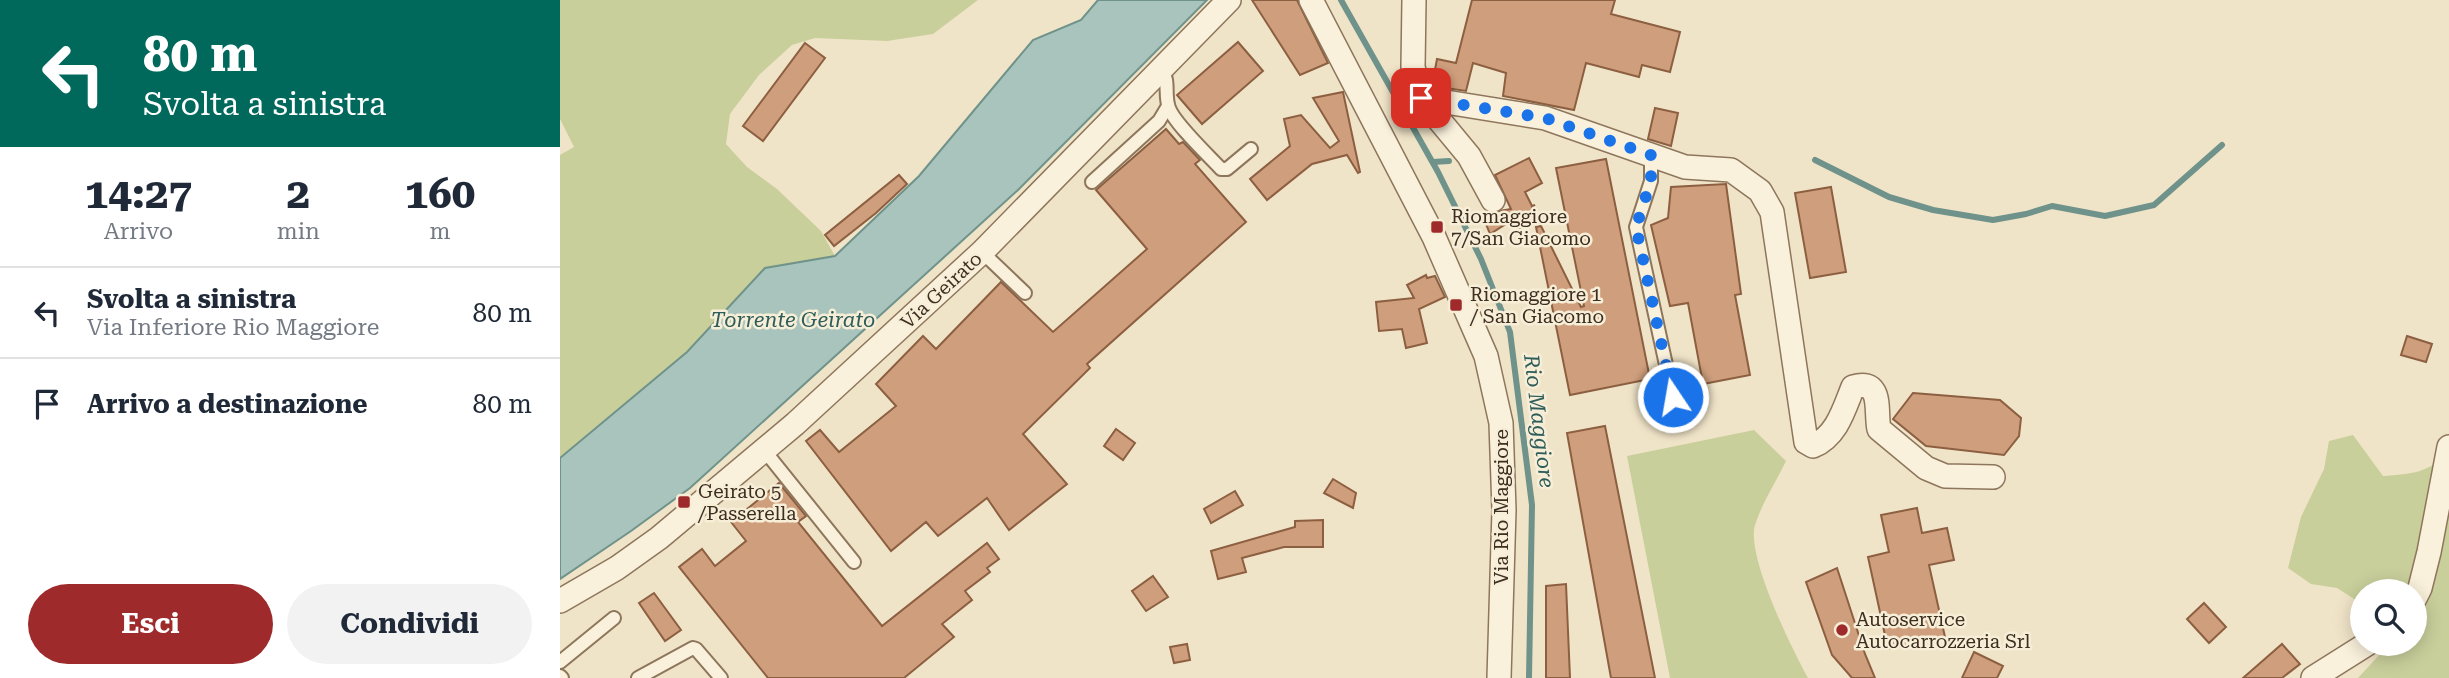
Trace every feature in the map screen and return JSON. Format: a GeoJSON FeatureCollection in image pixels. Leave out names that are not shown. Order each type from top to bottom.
{"type":"FeatureCollection","features":[{"type":"Feature","properties":{"kind":"street","name":"Via Geirato"},"geometry":{"type":"LineString","coordinates":[[560,601],[617,568],[659,538],[764,450],[982,252],[1229,0]]}},
{"type":"Feature","properties":{"kind":"street","name":"Via Rio Maggiore"},"geometry":{"type":"LineString","coordinates":[[1311,0],[1434,237],[1486,356],[1501,422],[1504,510],[1499,678]]}},
{"type":"Feature","properties":{"kind":"street"},"geometry":{"type":"LineString","coordinates":[[1414,0],[1413,67],[1421,98],[1469,156],[1493,200]]}},
{"type":"Feature","properties":{"kind":"street"},"geometry":{"type":"LineString","coordinates":[[1421,98],[1545,118],[1685,167],[1731,170],[1760,191],[1772,212],[1805,442],[1813,446],[1825,441],[1843,415],[1853,387],[1861,384],[1870,388],[1877,396],[1879,429],[1926,468],[1945,476],[1993,477]]}},
{"type":"Feature","properties":{"kind":"street"},"geometry":{"type":"LineString","coordinates":[[2422,579],[2449,447]]}},
{"type":"Feature","properties":{"kind":"street"},"geometry":{"type":"LineString","coordinates":[[2313,678],[2350,655]]}},
{"type":"Feature","properties":{"kind":"lane"},"geometry":{"type":"LineString","coordinates":[[1162,69],[1166,76],[1171,113],[1221,169],[1227,169],[1251,149]]}},
{"type":"Feature","properties":{"kind":"lane"},"geometry":{"type":"LineString","coordinates":[[1092,182],[1159,121],[1168,106]]}},
{"type":"Feature","properties":{"kind":"lane"},"geometry":{"type":"LineString","coordinates":[[1651,155],[1651,181],[1636,227],[1673,397]]}},
{"type":"Feature","properties":{"kind":"lane"},"geometry":{"type":"LineString","coordinates":[[982,252],[1025,293]]}},
{"type":"Feature","properties":{"kind":"lane"},"geometry":{"type":"LineString","coordinates":[[764,450],[854,562]]}},
{"type":"Feature","properties":{"kind":"lane"},"geometry":{"type":"LineString","coordinates":[[560,662],[614,618]]}},
{"type":"Feature","properties":{"kind":"lane"},"geometry":{"type":"LineString","coordinates":[[638,678],[693,648],[721,678]]}},
{"type":"Feature","properties":{"kind":"green space"},"geometry":{"type":"Polygon","coordinates":[[[560,0],[978,0],[933,34],[887,41],[815,38],[792,45],[759,75],[730,114],[726,144],[747,167],[777,189],[821,231],[835,256],[765,268],[687,352],[560,458],[560,155],[574,147],[560,119],[560,0]]]}},
{"type":"Feature","properties":{"kind":"green space"},"geometry":{"type":"Polygon","coordinates":[[[1754,430],[1786,461],[1758,517],[1754,539],[1757,558],[1772,602],[1808,678],[1670,678],[1627,456],[1754,430]]]}},
{"type":"Feature","properties":{"kind":"green space"},"geometry":{"type":"Polygon","coordinates":[[[2353,435],[2383,476],[2419,471],[2434,464],[2449,452],[2449,678],[2358,678],[2378,656],[2427,656],[2427,579],[2350,579],[2350,596],[2337,588],[2311,584],[2288,568],[2301,517],[2324,469],[2329,441],[2353,435]]]}},
{"type":"Feature","properties":{"kind":"water","name":"Torrente Geirato"},"geometry":{"type":"Polygon","coordinates":[[[1098,0],[1207,0],[1018,190],[690,488],[560,579],[560,458],[687,352],[765,268],[835,256],[919,176],[1033,40],[1081,20],[1098,0]]]}},
{"type":"Feature","properties":{"kind":"building"},"geometry":{"type":"Polygon","coordinates":[[[1252,0],[1297,0],[1328,63],[1300,75],[1252,0]]]}},
{"type":"Feature","properties":{"kind":"building"},"geometry":{"type":"Polygon","coordinates":[[[1472,0],[1615,0],[1611,14],[1680,32],[1670,72],[1642,65],[1639,77],[1586,63],[1574,110],[1503,96],[1506,73],[1473,63],[1466,91],[1432,86],[1437,59],[1456,63],[1472,0]]]}},
{"type":"Feature","properties":{"kind":"building"},"geometry":{"type":"Polygon","coordinates":[[[1238,42],[1263,71],[1202,124],[1177,95],[1238,42]]]}},
{"type":"Feature","properties":{"kind":"building"},"geometry":{"type":"Polygon","coordinates":[[[805,43],[825,58],[763,141],[743,126],[805,43]]]}},
{"type":"Feature","properties":{"kind":"building"},"geometry":{"type":"Polygon","coordinates":[[[1343,92],[1360,172],[1358,173],[1347,155],[1312,164],[1267,200],[1250,179],[1290,146],[1284,119],[1301,115],[1330,148],[1339,141],[1313,98],[1343,92]]]}},
{"type":"Feature","properties":{"kind":"building"},"geometry":{"type":"Polygon","coordinates":[[[1655,108],[1678,113],[1671,146],[1648,139],[1655,108]]]}},
{"type":"Feature","properties":{"kind":"building"},"geometry":{"type":"Polygon","coordinates":[[[1166,129],[1179,144],[1183,142],[1200,160],[1195,164],[1246,222],[1087,364],[1090,368],[1023,434],[1067,484],[1009,530],[987,498],[938,536],[926,522],[891,551],[806,441],[820,430],[839,452],[896,406],[876,384],[923,336],[936,349],[1001,282],[1053,332],[1147,249],[1096,190],[1166,129]]]}},
{"type":"Feature","properties":{"kind":"building"},"geometry":{"type":"Polygon","coordinates":[[[1529,158],[1542,183],[1525,192],[1532,206],[1535,205],[1532,207],[1539,220],[1519,230],[1514,219],[1490,234],[1482,214],[1511,209],[1495,175],[1529,158]]]}},
{"type":"Feature","properties":{"kind":"building"},"geometry":{"type":"Polygon","coordinates":[[[1606,159],[1650,379],[1570,395],[1536,227],[1541,226],[1581,307],[1584,306],[1556,168],[1606,159]]]}},
{"type":"Feature","properties":{"kind":"building"},"geometry":{"type":"Polygon","coordinates":[[[899,175],[907,184],[834,246],[825,235],[899,175]]]}},
{"type":"Feature","properties":{"kind":"building"},"geometry":{"type":"Polygon","coordinates":[[[1726,184],[1741,294],[1735,295],[1750,375],[1703,384],[1688,303],[1670,306],[1651,225],[1668,218],[1671,187],[1726,184]]]}},
{"type":"Feature","properties":{"kind":"building"},"geometry":{"type":"Polygon","coordinates":[[[1831,187],[1846,272],[1810,278],[1795,193],[1831,187]]]}},
{"type":"Feature","properties":{"kind":"building"},"geometry":{"type":"Polygon","coordinates":[[[1426,275],[1427,278],[1435,276],[1445,297],[1419,309],[1427,343],[1406,348],[1402,329],[1379,331],[1376,302],[1414,298],[1407,285],[1426,275]]]}},
{"type":"Feature","properties":{"kind":"building"},"geometry":{"type":"Polygon","coordinates":[[[2407,336],[2432,344],[2426,362],[2401,355],[2407,336]]]}},
{"type":"Feature","properties":{"kind":"building"},"geometry":{"type":"Polygon","coordinates":[[[1913,393],[2000,400],[2021,418],[2019,436],[2004,455],[1926,446],[1893,419],[1913,393]]]}},
{"type":"Feature","properties":{"kind":"building"},"geometry":{"type":"Polygon","coordinates":[[[1605,426],[1655,678],[1611,678],[1567,433],[1605,426]]]}},
{"type":"Feature","properties":{"kind":"building"},"geometry":{"type":"Polygon","coordinates":[[[1116,429],[1135,443],[1123,460],[1104,446],[1116,429]]]}},
{"type":"Feature","properties":{"kind":"building"},"geometry":{"type":"Polygon","coordinates":[[[1333,479],[1356,493],[1353,508],[1324,493],[1333,479]]]}},
{"type":"Feature","properties":{"kind":"building"},"geometry":{"type":"Polygon","coordinates":[[[779,483],[806,516],[798,522],[882,626],[987,543],[999,559],[987,568],[990,572],[965,591],[972,600],[942,624],[954,637],[904,678],[768,678],[679,567],[702,549],[715,566],[746,541],[731,522],[779,483]]]}},
{"type":"Feature","properties":{"kind":"building"},"geometry":{"type":"Polygon","coordinates":[[[1235,491],[1243,505],[1211,523],[1204,509],[1235,491]]]}},
{"type":"Feature","properties":{"kind":"building"},"geometry":{"type":"Polygon","coordinates":[[[1917,508],[1922,533],[1947,528],[1954,560],[1929,565],[1945,637],[1888,649],[1868,557],[1889,552],[1881,515],[1917,508]]]}},
{"type":"Feature","properties":{"kind":"building"},"geometry":{"type":"Polygon","coordinates":[[[1323,520],[1323,547],[1284,547],[1242,558],[1246,572],[1218,579],[1211,551],[1295,527],[1295,521],[1323,520]]]}},
{"type":"Feature","properties":{"kind":"building"},"geometry":{"type":"Polygon","coordinates":[[[1837,568],[1875,678],[1852,678],[1832,655],[1806,582],[1837,568]]]}},
{"type":"Feature","properties":{"kind":"building"},"geometry":{"type":"Polygon","coordinates":[[[1153,576],[1168,597],[1146,611],[1132,591],[1153,576]]]}},
{"type":"Feature","properties":{"kind":"building"},"geometry":{"type":"Polygon","coordinates":[[[1566,584],[1570,678],[1546,678],[1546,586],[1566,584]]]}},
{"type":"Feature","properties":{"kind":"building"},"geometry":{"type":"Polygon","coordinates":[[[654,593],[681,630],[665,641],[639,603],[654,593]]]}},
{"type":"Feature","properties":{"kind":"building"},"geometry":{"type":"Polygon","coordinates":[[[2204,603],[2226,627],[2209,643],[2187,619],[2204,603]]]}},
{"type":"Feature","properties":{"kind":"building"},"geometry":{"type":"Polygon","coordinates":[[[1187,644],[1190,660],[1174,663],[1170,647],[1187,644]]]}},
{"type":"Feature","properties":{"kind":"building"},"geometry":{"type":"Polygon","coordinates":[[[2282,644],[2300,664],[2282,678],[2243,678],[2282,644]]]}},
{"type":"Feature","properties":{"kind":"building"},"geometry":{"type":"Polygon","coordinates":[[[1974,652],[2003,666],[1997,678],[1962,678],[1974,652]]]}},
{"type":"Feature","properties":{"kind":"waterway","name":"Rio Maggiore"},"geometry":{"type":"LineString","coordinates":[[1341,0],[1438,172],[1481,259],[1510,332],[1532,505],[1529,678]]}},
{"type":"Feature","properties":{"kind":"waterway"},"geometry":{"type":"LineString","coordinates":[[1815,160],[1889,197],[1933,210],[1993,220],[2052,206],[2105,216],[2154,205],[2222,145]]}},
{"type":"Feature","properties":{"kind":"waterway"},"geometry":{"type":"LineString","coordinates":[[1433,162],[1449,161]]}},
{"type":"Feature","properties":{"kind":"place","name":"Riomaggiore 7/San Giacomo"},"geometry":{"type":"Point","coordinates":[1437,227]}},
{"type":"Feature","properties":{"kind":"place","name":"Riomaggiore 1 / San Giacomo"},"geometry":{"type":"Point","coordinates":[1456,305]}},
{"type":"Feature","properties":{"kind":"place","name":"Geirato 5 /Passerella"},"geometry":{"type":"Point","coordinates":[684,502]}},
{"type":"Feature","properties":{"kind":"place","name":"Autoservice Autocarrozzeria Srl"},"geometry":{"type":"Point","coordinates":[1842,630]}},
{"type":"Feature","properties":{"kind":"route"},"geometry":{"type":"LineString","coordinates":[[1421,98],[1545,118],[1651,155],[1651,181],[1636,227],[1673,397]]}}]}
